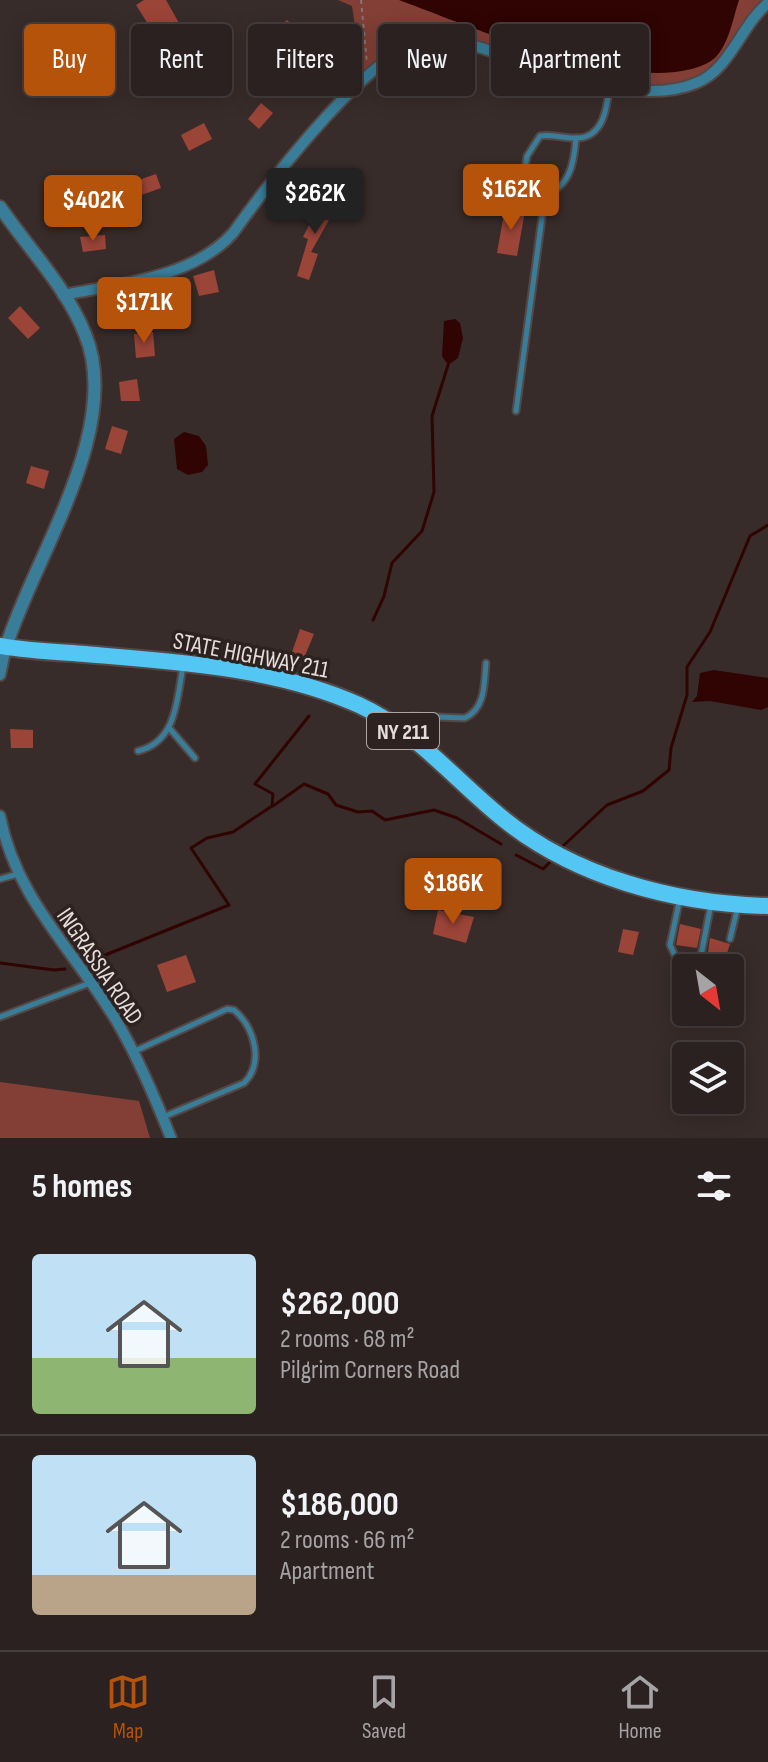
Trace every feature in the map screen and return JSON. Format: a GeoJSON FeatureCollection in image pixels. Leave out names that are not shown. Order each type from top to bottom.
{"type":"FeatureCollection","features":[{"type":"Feature","properties":{"kind":"main road","name":"STATE HIGHWAY 211"},"geometry":{"type":"LineString","coordinates":[[3,647],[184,665],[255,675],[321,690],[389,722],[420,743],[502,818],[540,845],[577,864],[635,885],[711,903],[768,906]]}},
{"type":"Feature","properties":{"kind":"street"},"geometry":{"type":"LineString","coordinates":[[649,91],[681,88],[699,82],[720,66],[768,3]]}},
{"type":"Feature","properties":{"kind":"street"},"geometry":{"type":"LineString","coordinates":[[63,295],[166,272],[215,249],[233,233],[333,109],[368,74],[401,48],[417,41],[434,39],[491,53]]}},
{"type":"Feature","properties":{"kind":"street"},"geometry":{"type":"LineString","coordinates":[[0,207],[63,295],[86,335],[93,360],[94,404],[90,435],[79,469],[3,647],[0,675]]}},
{"type":"Feature","properties":{"kind":"street","name":"INGRASSIA ROAD"},"geometry":{"type":"LineString","coordinates":[[0,816],[18,874],[39,913],[120,1027],[171,1138]]}},
{"type":"Feature","properties":{"kind":"lane"},"geometry":{"type":"LineString","coordinates":[[516,411],[543,210],[525,168],[532,146],[540,136],[583,138],[600,126],[606,113],[608,96]]}},
{"type":"Feature","properties":{"kind":"lane"},"geometry":{"type":"LineString","coordinates":[[540,197],[562,184],[571,174],[576,138]]}},
{"type":"Feature","properties":{"kind":"lane"},"geometry":{"type":"LineString","coordinates":[[389,722],[411,716],[465,718],[472,715],[481,703],[486,663]]}},
{"type":"Feature","properties":{"kind":"lane"},"geometry":{"type":"LineString","coordinates":[[138,751],[148,749],[170,729],[184,665]]}},
{"type":"Feature","properties":{"kind":"lane"},"geometry":{"type":"LineString","coordinates":[[170,729],[195,758]]}},
{"type":"Feature","properties":{"kind":"lane"},"geometry":{"type":"LineString","coordinates":[[0,879],[18,874]]}},
{"type":"Feature","properties":{"kind":"lane"},"geometry":{"type":"LineString","coordinates":[[680,895],[670,945],[677,960],[700,961],[711,903]]}},
{"type":"Feature","properties":{"kind":"lane"},"geometry":{"type":"LineString","coordinates":[[730,939],[738,905]]}},
{"type":"Feature","properties":{"kind":"lane"},"geometry":{"type":"LineString","coordinates":[[0,1017],[90,983]]}},
{"type":"Feature","properties":{"kind":"lane"},"geometry":{"type":"LineString","coordinates":[[132,1052],[227,1009],[234,1010],[245,1023],[255,1048],[256,1062],[244,1083],[162,1117]]}},
{"type":"Feature","properties":{"kind":"path"},"geometry":{"type":"LineString","coordinates":[[361,0],[368,74]]}},
{"type":"Feature","properties":{"kind":"shaded area"},"geometry":{"type":"Polygon","coordinates":[[[338,0],[768,0],[702,73],[678,85],[658,87],[649,87],[649,24],[491,24],[491,56],[475,51],[475,24],[378,24],[378,71],[363,78],[362,24],[355,24],[352,6],[338,0]]]}},
{"type":"Feature","properties":{"kind":"shaded area"},"geometry":{"type":"Polygon","coordinates":[[[399,0],[739,0],[726,42],[717,56],[681,71],[649,72],[649,24],[491,24],[491,34],[475,28],[475,24],[463,24],[399,0]]]}},
{"type":"Feature","properties":{"kind":"shaded area"},"geometry":{"type":"Polygon","coordinates":[[[455,319],[460,323],[463,338],[458,358],[448,365],[442,356],[444,321],[455,319]]]}},
{"type":"Feature","properties":{"kind":"shaded area"},"geometry":{"type":"Polygon","coordinates":[[[184,432],[199,436],[206,446],[208,465],[202,472],[188,475],[177,469],[174,439],[184,432]]]}},
{"type":"Feature","properties":{"kind":"shaded area"},"geometry":{"type":"Polygon","coordinates":[[[714,670],[768,678],[768,707],[761,710],[710,701],[692,702],[697,696],[700,673],[714,670]]]}},
{"type":"Feature","properties":{"kind":"shaded area"},"geometry":{"type":"Polygon","coordinates":[[[0,1082],[139,1101],[150,1138],[0,1138],[0,1082]]]}},
{"type":"Feature","properties":{"kind":"building"},"geometry":{"type":"Polygon","coordinates":[[[144,0],[166,0],[180,24],[148,24],[136,5],[144,0]]]}},
{"type":"Feature","properties":{"kind":"building"},"geometry":{"type":"Polygon","coordinates":[[[261,103],[273,113],[259,129],[248,119],[261,103]]]}},
{"type":"Feature","properties":{"kind":"building"},"geometry":{"type":"Polygon","coordinates":[[[204,123],[212,139],[189,151],[181,135],[204,123]]]}},
{"type":"Feature","properties":{"kind":"building"},"geometry":{"type":"Polygon","coordinates":[[[156,174],[161,188],[133,198],[127,184],[156,174]]]}},
{"type":"Feature","properties":{"kind":"building"},"geometry":{"type":"Polygon","coordinates":[[[323,197],[338,204],[311,252],[318,254],[309,280],[297,276],[308,239],[303,237],[323,197]]]}},
{"type":"Feature","properties":{"kind":"building"},"geometry":{"type":"Polygon","coordinates":[[[505,208],[525,211],[517,256],[497,253],[505,208]]]}},
{"type":"Feature","properties":{"kind":"building"},"geometry":{"type":"Polygon","coordinates":[[[105,235],[106,249],[83,252],[80,237],[105,235]]]}},
{"type":"Feature","properties":{"kind":"building"},"geometry":{"type":"Polygon","coordinates":[[[214,270],[219,292],[199,296],[193,276],[214,270]]]}},
{"type":"Feature","properties":{"kind":"building"},"geometry":{"type":"Polygon","coordinates":[[[20,306],[40,328],[28,339],[8,318],[20,306]]]}},
{"type":"Feature","properties":{"kind":"building"},"geometry":{"type":"Polygon","coordinates":[[[153,332],[155,356],[136,358],[134,334],[153,332]]]}},
{"type":"Feature","properties":{"kind":"building"},"geometry":{"type":"Polygon","coordinates":[[[137,379],[140,401],[121,401],[119,382],[137,379]]]}},
{"type":"Feature","properties":{"kind":"building"},"geometry":{"type":"Polygon","coordinates":[[[112,426],[128,431],[121,454],[105,449],[112,426]]]}},
{"type":"Feature","properties":{"kind":"building"},"geometry":{"type":"Polygon","coordinates":[[[31,466],[49,471],[44,489],[26,483],[31,466]]]}},
{"type":"Feature","properties":{"kind":"building"},"geometry":{"type":"Polygon","coordinates":[[[300,629],[314,634],[304,658],[291,655],[300,629]]]}},
{"type":"Feature","properties":{"kind":"building"},"geometry":{"type":"Polygon","coordinates":[[[10,729],[33,730],[33,748],[11,748],[10,729]]]}},
{"type":"Feature","properties":{"kind":"building"},"geometry":{"type":"Polygon","coordinates":[[[438,910],[474,917],[466,943],[433,934],[438,910]]]}},
{"type":"Feature","properties":{"kind":"building"},"geometry":{"type":"Polygon","coordinates":[[[680,924],[701,929],[697,948],[676,945],[680,924]]]}},
{"type":"Feature","properties":{"kind":"building"},"geometry":{"type":"Polygon","coordinates":[[[623,929],[639,932],[633,955],[618,952],[623,929]]]}},
{"type":"Feature","properties":{"kind":"building"},"geometry":{"type":"Polygon","coordinates":[[[710,938],[730,944],[727,954],[708,954],[710,938]]]}},
{"type":"Feature","properties":{"kind":"building"},"geometry":{"type":"Polygon","coordinates":[[[186,955],[196,982],[167,992],[157,965],[186,955]]]}},
{"type":"Feature","properties":{"kind":"waterway"},"geometry":{"type":"LineString","coordinates":[[373,620],[384,596],[392,563],[422,531],[434,492],[432,416],[448,365]]}},
{"type":"Feature","properties":{"kind":"waterway"},"geometry":{"type":"LineString","coordinates":[[563,846],[607,805],[643,791],[669,770],[671,748],[687,695],[687,667],[710,632],[750,536],[768,525]]}},
{"type":"Feature","properties":{"kind":"waterway"},"geometry":{"type":"LineString","coordinates":[[88,962],[229,905],[191,848],[207,838],[233,832],[272,806],[273,794],[255,784],[309,716]]}},
{"type":"Feature","properties":{"kind":"waterway"},"geometry":{"type":"LineString","coordinates":[[273,806],[304,784],[328,794],[336,805],[358,812],[372,811],[385,820],[434,810],[457,818],[501,844]]}},
{"type":"Feature","properties":{"kind":"waterway"},"geometry":{"type":"LineString","coordinates":[[516,855],[543,869],[550,862]]}},
{"type":"Feature","properties":{"kind":"waterway"},"geometry":{"type":"LineString","coordinates":[[0,963],[65,969]]}}]}
